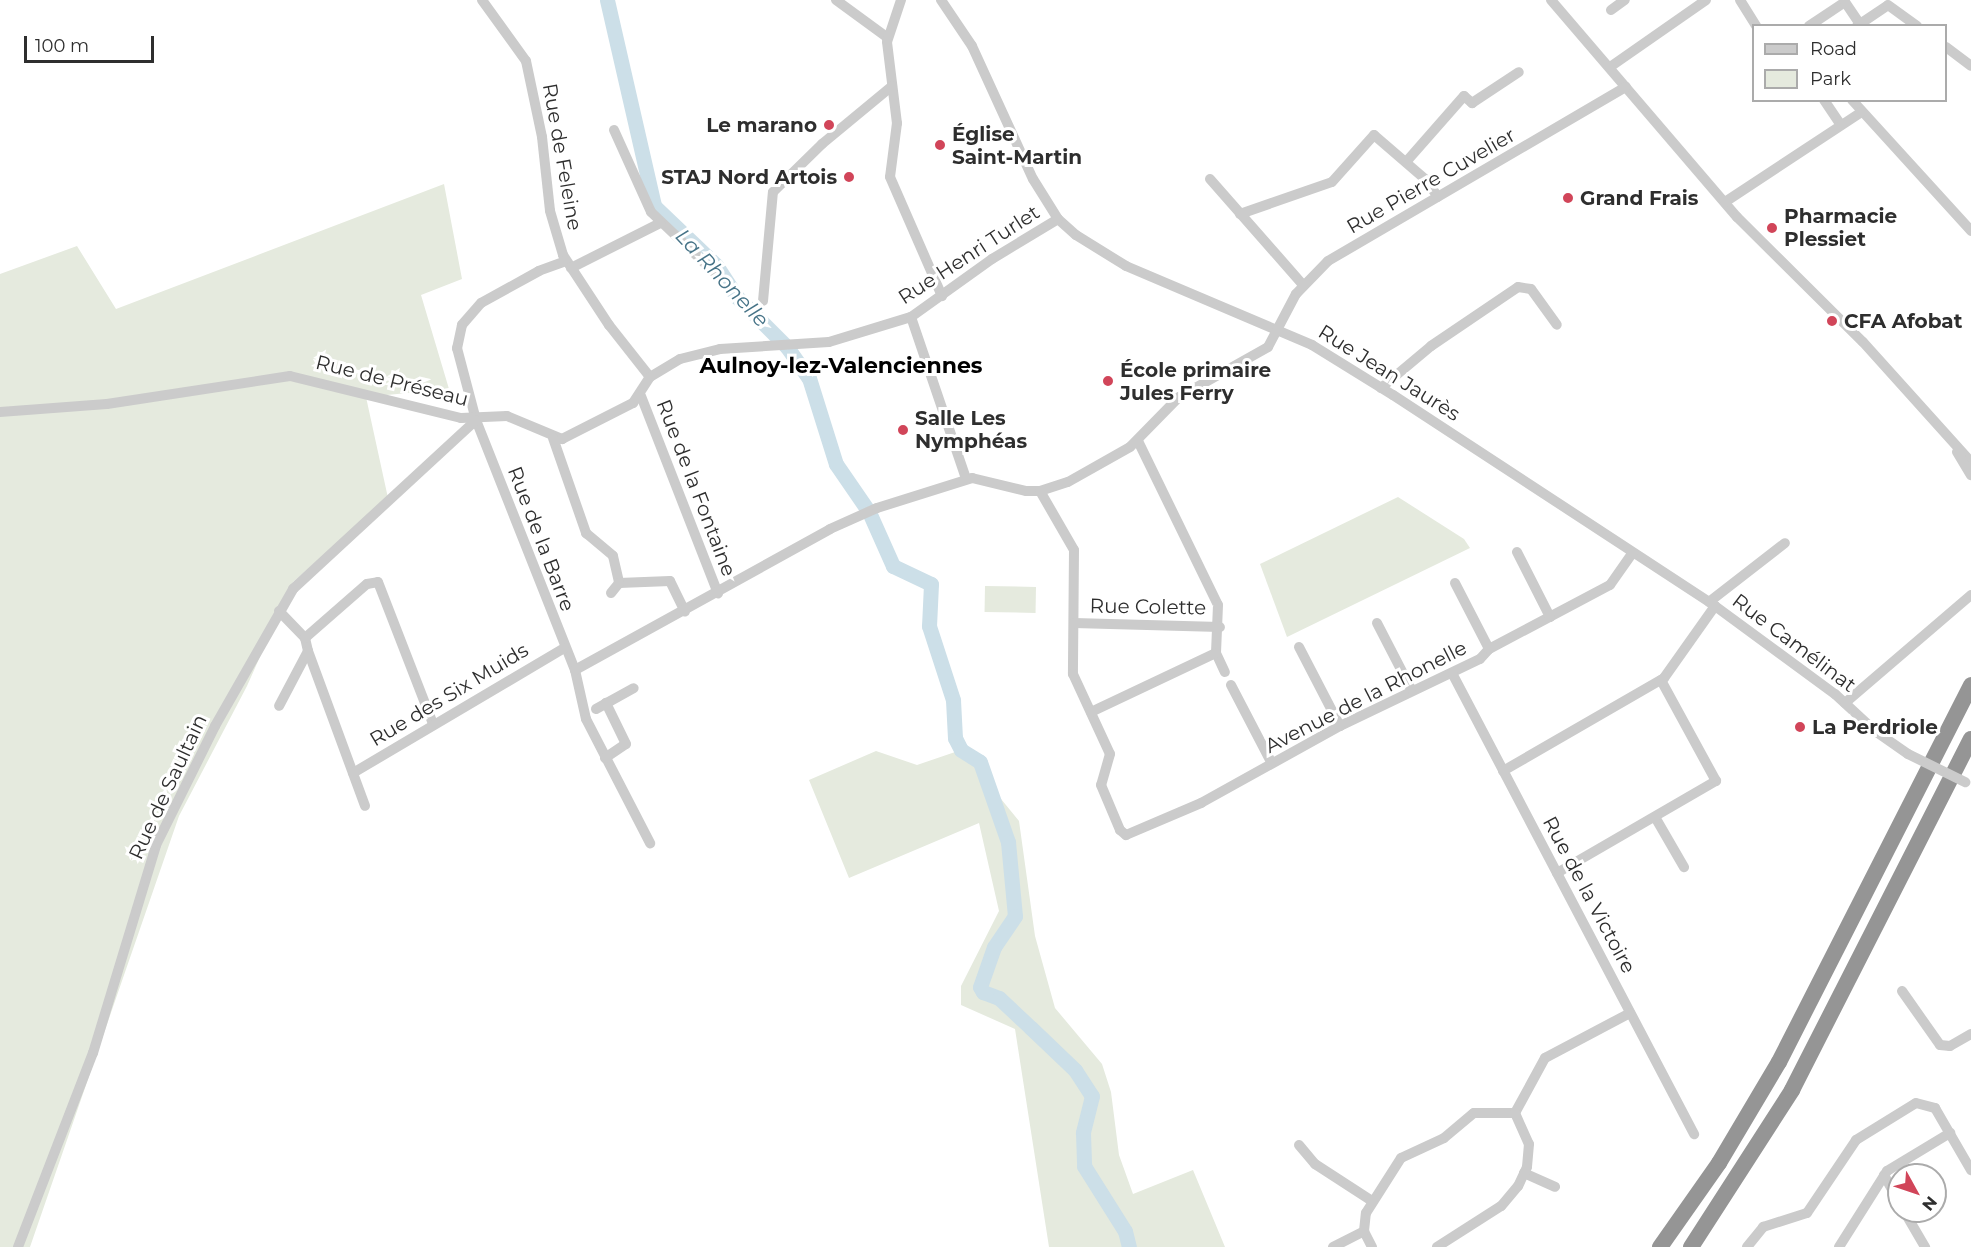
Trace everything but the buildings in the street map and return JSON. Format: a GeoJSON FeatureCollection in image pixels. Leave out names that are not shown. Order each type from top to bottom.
{"type":"FeatureCollection","features":[{"type":"Feature","properties":{"kind":"highway"},"geometry":{"type":"LineString","coordinates":[[1660,1247],[1719,1163],[1779,1062],[1971,685]]}},
{"type":"Feature","properties":{"kind":"highway"},"geometry":{"type":"LineString","coordinates":[[1690,1247],[1739,1178],[1796,1082],[1971,739]]}},
{"type":"Feature","properties":{"kind":"street","name":"Rue de Feleine"},"geometry":{"type":"LineString","coordinates":[[482,0],[526,61],[542,137],[550,211],[568,265],[609,325],[650,377]]}},
{"type":"Feature","properties":{"kind":"street"},"geometry":{"type":"LineString","coordinates":[[836,0],[888,38]]}},
{"type":"Feature","properties":{"kind":"street"},"geometry":{"type":"LineString","coordinates":[[901,0],[888,38],[897,128],[890,177],[942,296]]}},
{"type":"Feature","properties":{"kind":"street"},"geometry":{"type":"LineString","coordinates":[[941,0],[969,40],[1013,140],[1058,219]]}},
{"type":"Feature","properties":{"kind":"street"},"geometry":{"type":"LineString","coordinates":[[1551,0],[1725,202],[1863,342],[1971,462]]}},
{"type":"Feature","properties":{"kind":"street"},"geometry":{"type":"LineString","coordinates":[[1611,10],[1625,0]]}},
{"type":"Feature","properties":{"kind":"street"},"geometry":{"type":"LineString","coordinates":[[1610,67],[1706,0]]}},
{"type":"Feature","properties":{"kind":"street"},"geometry":{"type":"LineString","coordinates":[[1740,0],[1755,24]]}},
{"type":"Feature","properties":{"kind":"street"},"geometry":{"type":"LineString","coordinates":[[1812,24],[1845,2],[1858,24]]}},
{"type":"Feature","properties":{"kind":"street"},"geometry":{"type":"LineString","coordinates":[[1860,24],[1888,5],[1914,24]]}},
{"type":"Feature","properties":{"kind":"street"},"geometry":{"type":"LineString","coordinates":[[1947,48],[1971,66]]}},
{"type":"Feature","properties":{"kind":"street"},"geometry":{"type":"LineString","coordinates":[[1406,162],[1464,96],[1472,103],[1519,72]]}},
{"type":"Feature","properties":{"kind":"street"},"geometry":{"type":"LineString","coordinates":[[764,301],[772,194],[837,132],[892,86]]}},
{"type":"Feature","properties":{"kind":"street","name":"Rue Pierre Cuvelier"},"geometry":{"type":"LineString","coordinates":[[1040,491],[1068,482],[1138,441],[1176,399],[1265,350],[1302,285],[1334,257],[1626,87]]}},
{"type":"Feature","properties":{"kind":"street"},"geometry":{"type":"LineString","coordinates":[[1825,102],[1841,125]]}},
{"type":"Feature","properties":{"kind":"street"},"geometry":{"type":"LineString","coordinates":[[1852,102],[1860,113],[1971,231]]}},
{"type":"Feature","properties":{"kind":"street"},"geometry":{"type":"LineString","coordinates":[[1725,202],[1860,113]]}},
{"type":"Feature","properties":{"kind":"street"},"geometry":{"type":"LineString","coordinates":[[614,130],[638,187],[660,223],[713,271]]}},
{"type":"Feature","properties":{"kind":"street"},"geometry":{"type":"LineString","coordinates":[[1240,214],[1332,182],[1374,135],[1429,183],[1438,197]]}},
{"type":"Feature","properties":{"kind":"street"},"geometry":{"type":"LineString","coordinates":[[1210,180],[1302,285]]}},
{"type":"Feature","properties":{"kind":"street","name":"Rue Henri Turlet"},"geometry":{"type":"LineString","coordinates":[[650,377],[669,364],[705,352],[851,337],[911,317],[997,256],[1058,219]]}},
{"type":"Feature","properties":{"kind":"street","name":"Rue Jean Jaurès"},"geometry":{"type":"LineString","coordinates":[[1058,219],[1118,263],[1312,345],[1685,586]]}},
{"type":"Feature","properties":{"kind":"street"},"geometry":{"type":"LineString","coordinates":[[476,420],[457,343],[465,320],[486,300],[538,271],[568,265],[660,223]]}},
{"type":"Feature","properties":{"kind":"street"},"geometry":{"type":"LineString","coordinates":[[1380,388],[1431,346],[1518,287],[1531,289],[1557,325]]}},
{"type":"Feature","properties":{"kind":"street"},"geometry":{"type":"LineString","coordinates":[[911,317],[966,479]]}},
{"type":"Feature","properties":{"kind":"street","name":"Rue de Préseau"},"geometry":{"type":"LineString","coordinates":[[0,412],[107,404],[283,376],[476,420],[507,417],[553,438]]}},
{"type":"Feature","properties":{"kind":"street"},"geometry":{"type":"LineString","coordinates":[[619,583],[611,553],[586,533],[553,438],[565,438],[641,396],[650,377]]}},
{"type":"Feature","properties":{"kind":"street","name":"Rue de la Fontaine"},"geometry":{"type":"LineString","coordinates":[[641,396],[718,593]]}},
{"type":"Feature","properties":{"kind":"street","name":"Rue de Saultain"},"geometry":{"type":"LineString","coordinates":[[18,1247],[95,1046],[156,846],[211,733],[279,611],[308,574],[476,420]]}},
{"type":"Feature","properties":{"kind":"street","name":"Rue de la Barre"},"geometry":{"type":"LineString","coordinates":[[476,420],[574,670],[584,714],[604,758],[650,843]]}},
{"type":"Feature","properties":{"kind":"street"},"geometry":{"type":"LineString","coordinates":[[1138,441],[1217,602],[1220,627],[1216,653],[1225,672]]}},
{"type":"Feature","properties":{"kind":"street"},"geometry":{"type":"LineString","coordinates":[[1953,442],[1971,475]]}},
{"type":"Feature","properties":{"kind":"street"},"geometry":{"type":"LineString","coordinates":[[574,670],[685,612],[858,516],[966,479],[1040,491],[1074,550],[1073,674],[1090,712],[1216,653]]}},
{"type":"Feature","properties":{"kind":"street"},"geometry":{"type":"LineString","coordinates":[[1503,771],[1661,680],[1712,604],[1785,543]]}},
{"type":"Feature","properties":{"kind":"street"},"geometry":{"type":"LineString","coordinates":[[1517,552],[1550,617]]}},
{"type":"Feature","properties":{"kind":"street","name":"Avenue de la Rhonelle"},"geometry":{"type":"LineString","coordinates":[[1090,712],[1110,754],[1101,785],[1120,830],[1126,835],[1264,771],[1270,762],[1411,689],[1419,690],[1482,657],[1489,649],[1610,585],[1632,553]]}},
{"type":"Feature","properties":{"kind":"street"},"geometry":{"type":"LineString","coordinates":[[305,639],[367,584],[375,581],[383,589],[433,724]]}},
{"type":"Feature","properties":{"kind":"street"},"geometry":{"type":"LineString","coordinates":[[611,593],[619,583],[670,581],[685,612]]}},
{"type":"Feature","properties":{"kind":"street"},"geometry":{"type":"LineString","coordinates":[[1455,583],[1489,649]]}},
{"type":"Feature","properties":{"kind":"street","name":"Rue Camélinat"},"geometry":{"type":"LineString","coordinates":[[1685,586],[1845,703],[1875,732],[1908,754],[1968,783]]}},
{"type":"Feature","properties":{"kind":"street"},"geometry":{"type":"LineString","coordinates":[[1845,703],[1971,595]]}},
{"type":"Feature","properties":{"kind":"street"},"geometry":{"type":"LineString","coordinates":[[279,611],[305,639],[365,806]]}},
{"type":"Feature","properties":{"kind":"street","name":"Rue Colette"},"geometry":{"type":"LineString","coordinates":[[1074,623],[1220,627]]}},
{"type":"Feature","properties":{"kind":"street"},"geometry":{"type":"LineString","coordinates":[[1377,623],[1411,689]]}},
{"type":"Feature","properties":{"kind":"street"},"geometry":{"type":"LineString","coordinates":[[1299,647],[1340,726]]}},
{"type":"Feature","properties":{"kind":"street","name":"Rue des Six Muids"},"geometry":{"type":"LineString","coordinates":[[353,773],[564,648]]}},
{"type":"Feature","properties":{"kind":"street"},"geometry":{"type":"LineString","coordinates":[[279,706],[308,651]]}},
{"type":"Feature","properties":{"kind":"street","name":"Rue de la Victoire"},"geometry":{"type":"LineString","coordinates":[[1452,673],[1694,1134]]}},
{"type":"Feature","properties":{"kind":"street"},"geometry":{"type":"LineString","coordinates":[[1557,873],[1712,785],[1717,778],[1661,680]]}},
{"type":"Feature","properties":{"kind":"street"},"geometry":{"type":"LineString","coordinates":[[1231,685],[1270,762]]}},
{"type":"Feature","properties":{"kind":"street"},"geometry":{"type":"LineString","coordinates":[[604,758],[626,744],[601,706],[634,688]]}},
{"type":"Feature","properties":{"kind":"street"},"geometry":{"type":"LineString","coordinates":[[1655,817],[1684,867]]}},
{"type":"Feature","properties":{"kind":"street"},"geometry":{"type":"LineString","coordinates":[[1902,991],[1940,1045],[1950,1046],[1971,1034]]}},
{"type":"Feature","properties":{"kind":"street"},"geometry":{"type":"LineString","coordinates":[[1515,1113],[1545,1058],[1630,1013]]}},
{"type":"Feature","properties":{"kind":"street"},"geometry":{"type":"LineString","coordinates":[[1747,1247],[1763,1227],[1807,1213],[1856,1140],[1912,1105],[1932,1105],[1971,1170]]}},
{"type":"Feature","properties":{"kind":"street"},"geometry":{"type":"LineString","coordinates":[[1372,1247],[1364,1231],[1372,1201],[1394,1165],[1410,1152],[1444,1138],[1477,1112],[1515,1113]]}},
{"type":"Feature","properties":{"kind":"street"},"geometry":{"type":"LineString","coordinates":[[1446,1245],[1505,1203],[1524,1173],[1528,1139],[1515,1113]]}},
{"type":"Feature","properties":{"kind":"street"},"geometry":{"type":"LineString","coordinates":[[1839,1247],[1884,1175],[1950,1133]]}},
{"type":"Feature","properties":{"kind":"street"},"geometry":{"type":"LineString","coordinates":[[1299,1144],[1318,1166],[1372,1201]]}},
{"type":"Feature","properties":{"kind":"street"},"geometry":{"type":"LineString","coordinates":[[1524,1173],[1556,1187]]}},
{"type":"Feature","properties":{"kind":"street"},"geometry":{"type":"LineString","coordinates":[[1884,1175],[1887,1180]]}},
{"type":"Feature","properties":{"kind":"street"},"geometry":{"type":"LineString","coordinates":[[1911,1223],[1925,1247]]}},
{"type":"Feature","properties":{"kind":"street"},"geometry":{"type":"LineString","coordinates":[[1333,1247],[1364,1231]]}},
{"type":"Feature","properties":{"kind":"green space"},"geometry":{"type":"Polygon","coordinates":[[[444,184],[462,279],[421,295],[449,389],[366,397],[388,498],[293,582],[247,686],[179,816],[30,1247],[0,1247],[0,274],[77,246],[116,309],[444,184]]]}},
{"type":"Feature","properties":{"kind":"green space"},"geometry":{"type":"Polygon","coordinates":[[[1398,497],[1464,539],[1470,548],[1287,637],[1260,564],[1398,497]]]}},
{"type":"Feature","properties":{"kind":"green space"},"geometry":{"type":"Polygon","coordinates":[[[985,586],[1036,587],[1036,613],[985,612],[985,586]]]}},
{"type":"Feature","properties":{"kind":"green space"},"geometry":{"type":"Polygon","coordinates":[[[961,750],[1019,821],[1035,936],[1055,1008],[1102,1064],[1111,1092],[1119,1155],[1133,1194],[1193,1170],[1225,1247],[1049,1247],[1015,1029],[961,1005],[961,986],[999,911],[979,823],[849,878],[809,780],[876,751],[917,765],[961,750]]]}},
{"type":"Feature","properties":{"kind":"waterway","name":"La Rhonelle"},"geometry":{"type":"LineString","coordinates":[[607,0],[654,206],[716,265],[737,297],[787,347],[809,378],[836,464],[869,512],[893,566],[931,584],[929,626],[953,700],[955,738],[961,750],[980,762],[1008,842],[1015,916],[994,947],[980,987],[983,992],[999,998],[1075,1070],[1092,1096],[1083,1133],[1084,1166],[1125,1231],[1129,1247]]}},
{"type":"Feature","properties":{"kind":"place","name":"Le marano"},"geometry":{"type":"Point","coordinates":[829,125]}},
{"type":"Feature","properties":{"kind":"place","name":"Église Saint-Martin"},"geometry":{"type":"Point","coordinates":[940,145]}},
{"type":"Feature","properties":{"kind":"place","name":"STAJ Nord Artois"},"geometry":{"type":"Point","coordinates":[849,177]}},
{"type":"Feature","properties":{"kind":"place","name":"Grand Frais"},"geometry":{"type":"Point","coordinates":[1568,198]}},
{"type":"Feature","properties":{"kind":"place","name":"Pharmacie Plessiet"},"geometry":{"type":"Point","coordinates":[1772,228]}},
{"type":"Feature","properties":{"kind":"place","name":"CFA Afobat"},"geometry":{"type":"Point","coordinates":[1832,321]}},
{"type":"Feature","properties":{"kind":"place","name":"École primaire Jules Ferry"},"geometry":{"type":"Point","coordinates":[1108,381]}},
{"type":"Feature","properties":{"kind":"place","name":"Salle Les Nymphéas"},"geometry":{"type":"Point","coordinates":[903,430]}},
{"type":"Feature","properties":{"kind":"place","name":"La Perdriole"},"geometry":{"type":"Point","coordinates":[1800,727]}},
{"type":"Feature","properties":{"kind":"district","name":"Aulnoy-lez-Valenciennes"},"geometry":{"type":"Point","coordinates":[841,366]}}]}
